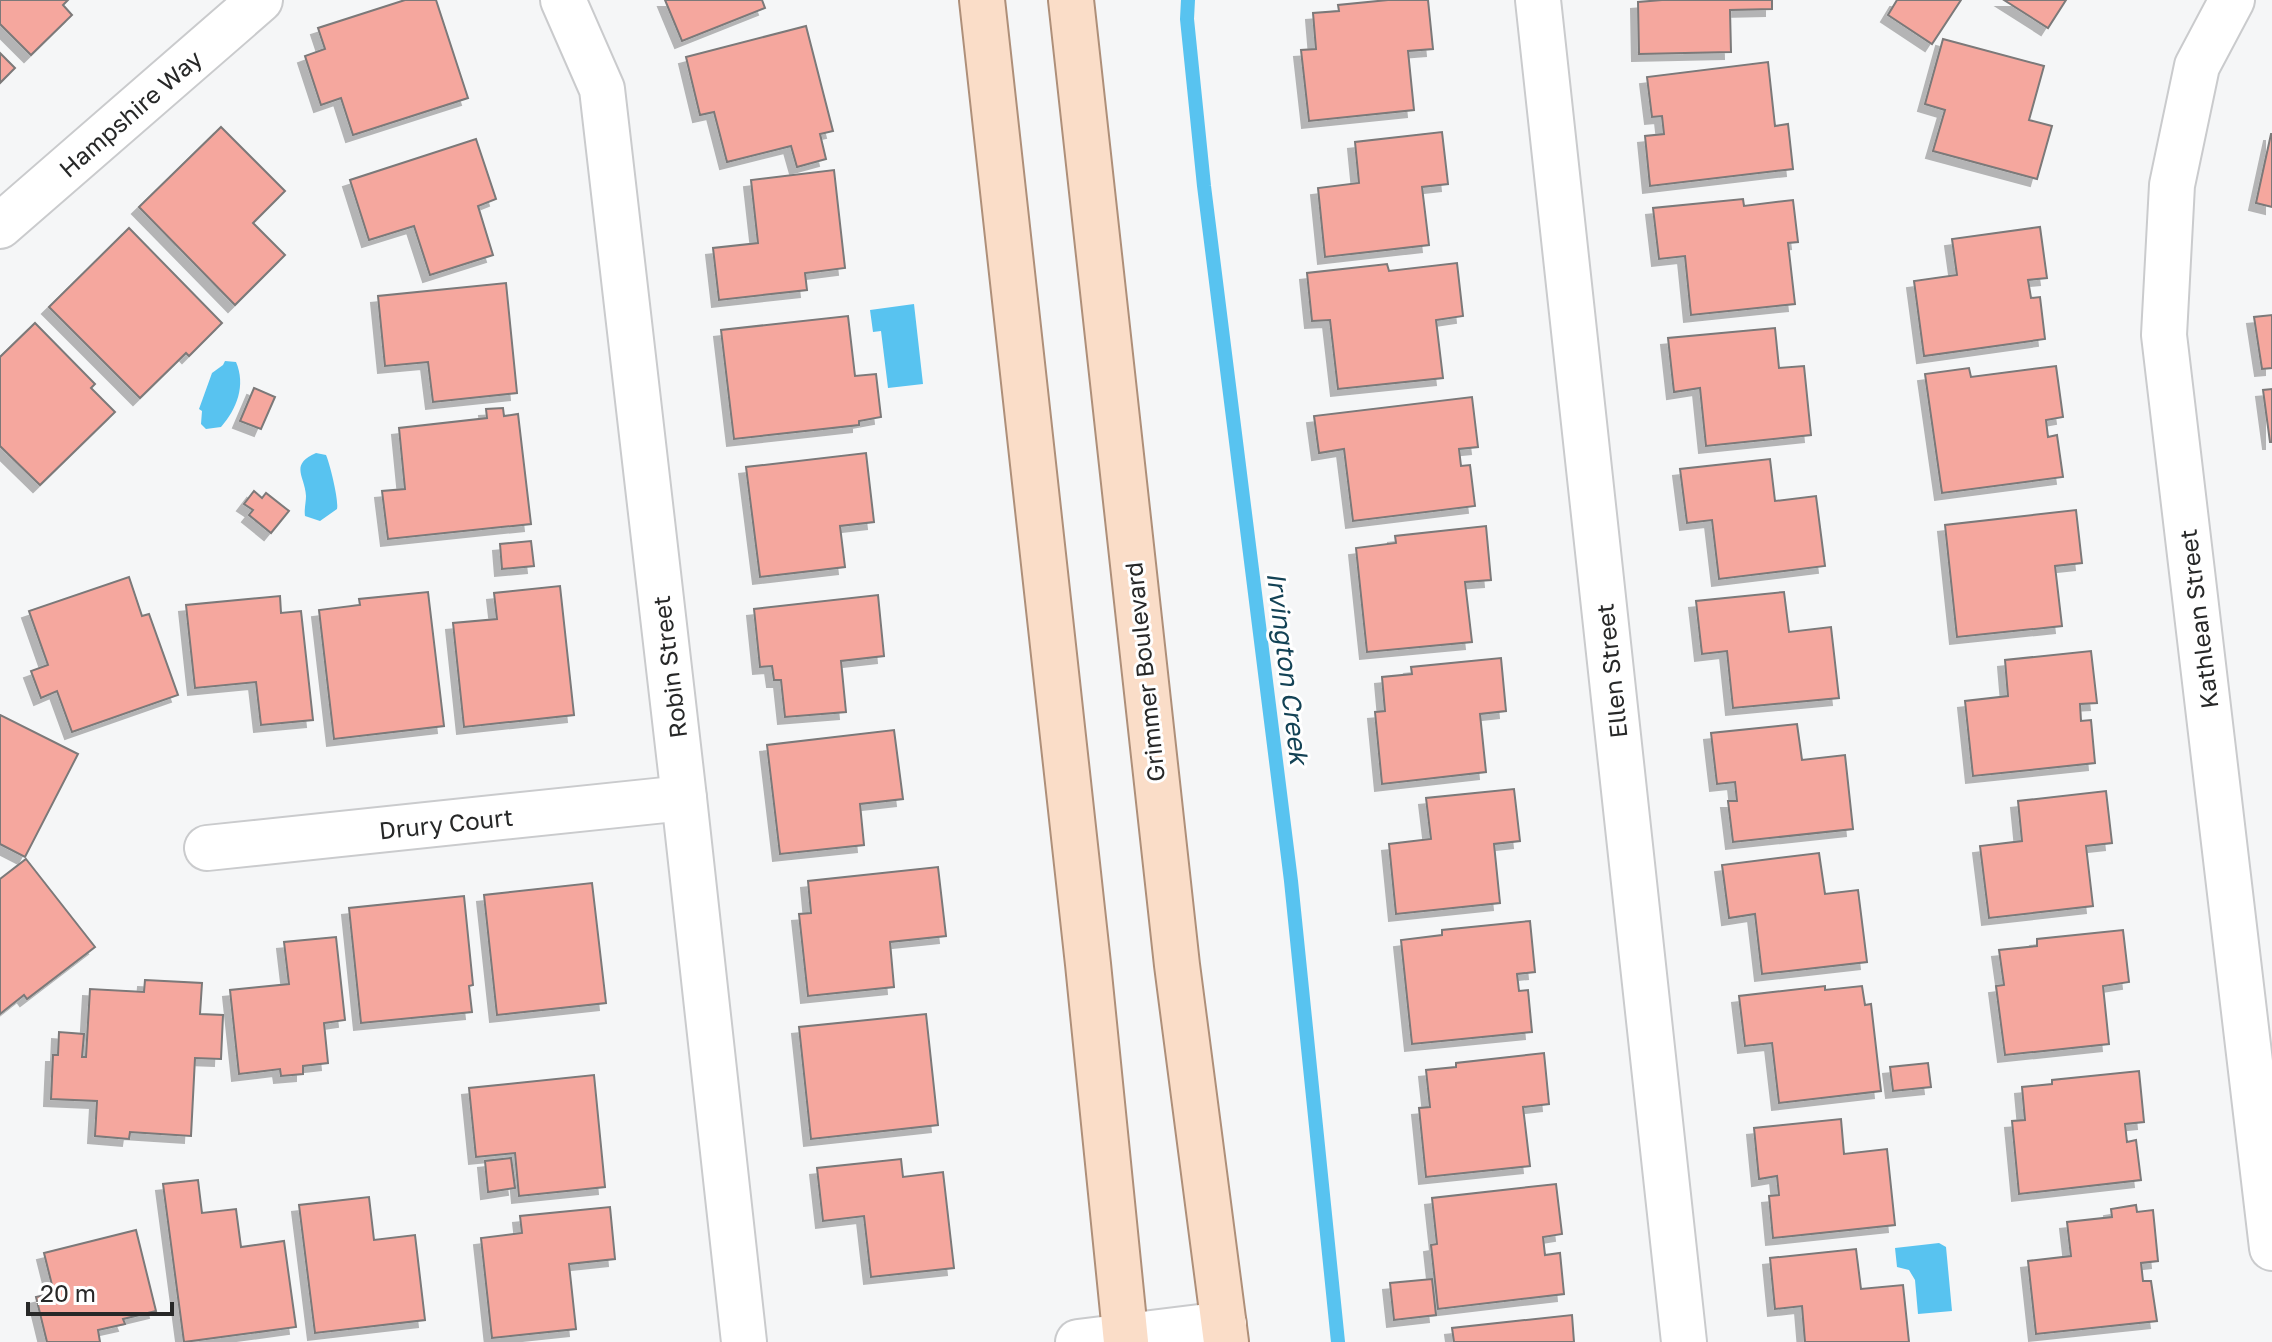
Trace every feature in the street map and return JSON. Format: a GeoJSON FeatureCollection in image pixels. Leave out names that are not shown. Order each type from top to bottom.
{"type":"FeatureCollection","features":[{"type":"Feature","properties":{"kind":"main road"},"geometry":{"type":"LineString","coordinates":[[982,0],[1086,948],[1125,1339]]}},
{"type":"Feature","properties":{"kind":"main road","name":"Grimmer Boulevard"},"geometry":{"type":"LineString","coordinates":[[1071,0],[1173,934],[1225,1333]]}},
{"type":"Feature","properties":{"kind":"street","name":"Hampshire Way"},"geometry":{"type":"LineString","coordinates":[[0,226],[260,0]]}},
{"type":"Feature","properties":{"kind":"street","name":"Robin Street"},"geometry":{"type":"LineString","coordinates":[[563,0],[602,89],[744,1342]]}},
{"type":"Feature","properties":{"kind":"street","name":"Ellen Street"},"geometry":{"type":"LineString","coordinates":[[1538,0],[1684,1342]]}},
{"type":"Feature","properties":{"kind":"street","name":"Kathlean Street"},"geometry":{"type":"LineString","coordinates":[[2232,0],[2197,66],[2172,185],[2164,335],[2272,1248]]}},
{"type":"Feature","properties":{"kind":"street","name":"Drury Court"},"geometry":{"type":"LineString","coordinates":[[207,848],[684,798]]}},
{"type":"Feature","properties":{"kind":"street"},"geometry":{"type":"LineString","coordinates":[[1078,1342],[1225,1333]]}},
{"type":"Feature","properties":{"kind":"water"},"geometry":{"type":"Polygon","coordinates":[[[914,304],[923,384],[888,388],[881,331],[873,332],[870,310],[914,304]]]}},
{"type":"Feature","properties":{"kind":"water"},"geometry":{"type":"Polygon","coordinates":[[[225,361],[236,362],[240,379],[238,396],[232,412],[221,427],[206,429],[201,424],[202,411],[199,409],[212,373],[225,361]]]}},
{"type":"Feature","properties":{"kind":"water"},"geometry":{"type":"Polygon","coordinates":[[[316,453],[326,455],[337,505],[337,509],[320,521],[305,516],[306,496],[300,472],[303,462],[316,453]]]}},
{"type":"Feature","properties":{"kind":"water"},"geometry":{"type":"Polygon","coordinates":[[[1939,1243],[1946,1247],[1952,1311],[1918,1314],[1915,1280],[1909,1270],[1897,1267],[1895,1248],[1939,1243]]]}},
{"type":"Feature","properties":{"kind":"building"},"geometry":{"type":"Polygon","coordinates":[[[0,0],[68,0],[63,5],[72,15],[31,55],[0,24],[0,0]]]}},
{"type":"Feature","properties":{"kind":"building"},"geometry":{"type":"Polygon","coordinates":[[[405,0],[436,0],[468,98],[353,135],[341,98],[321,105],[305,56],[325,49],[318,28],[405,0]]]}},
{"type":"Feature","properties":{"kind":"building"},"geometry":{"type":"Polygon","coordinates":[[[665,0],[762,0],[765,8],[682,41],[665,0]]]}},
{"type":"Feature","properties":{"kind":"building"},"geometry":{"type":"Polygon","coordinates":[[[1428,0],[1433,49],[1408,51],[1414,110],[1309,121],[1301,50],[1316,49],[1313,13],[1339,11],[1338,5],[1428,0]]]}},
{"type":"Feature","properties":{"kind":"building"},"geometry":{"type":"Polygon","coordinates":[[[1772,0],[1772,9],[1730,10],[1731,52],[1639,54],[1638,2],[1772,0]]]}},
{"type":"Feature","properties":{"kind":"building"},"geometry":{"type":"Polygon","coordinates":[[[1897,0],[1961,0],[1932,44],[1888,15],[1897,0]]]}},
{"type":"Feature","properties":{"kind":"building"},"geometry":{"type":"Polygon","coordinates":[[[2004,0],[2066,0],[2048,28],[2004,0]]]}},
{"type":"Feature","properties":{"kind":"building"},"geometry":{"type":"Polygon","coordinates":[[[806,26],[833,131],[820,134],[826,159],[797,167],[791,146],[727,162],[714,112],[700,115],[686,57],[806,26]]]}},
{"type":"Feature","properties":{"kind":"building"},"geometry":{"type":"Polygon","coordinates":[[[1943,39],[2044,66],[2029,120],[2052,126],[2037,179],[1933,151],[1945,110],[1925,104],[1943,39]]]}},
{"type":"Feature","properties":{"kind":"building"},"geometry":{"type":"Polygon","coordinates":[[[0,53],[15,68],[0,83],[0,53]]]}},
{"type":"Feature","properties":{"kind":"building"},"geometry":{"type":"Polygon","coordinates":[[[1768,62],[1775,126],[1788,124],[1793,169],[1650,186],[1645,136],[1664,134],[1662,116],[1652,117],[1647,77],[1768,62]]]}},
{"type":"Feature","properties":{"kind":"building"},"geometry":{"type":"Polygon","coordinates":[[[221,127],[285,191],[253,223],[285,255],[235,305],[139,207],[221,127]]]}},
{"type":"Feature","properties":{"kind":"building"},"geometry":{"type":"Polygon","coordinates":[[[1442,132],[1448,184],[1422,187],[1429,245],[1325,257],[1318,188],[1359,183],[1355,142],[1442,132]]]}},
{"type":"Feature","properties":{"kind":"building"},"geometry":{"type":"Polygon","coordinates":[[[2272,134],[2272,207],[2256,203],[2272,134]]]}},
{"type":"Feature","properties":{"kind":"building"},"geometry":{"type":"Polygon","coordinates":[[[476,139],[496,199],[478,206],[493,255],[430,275],[414,226],[369,240],[350,180],[476,139]]]}},
{"type":"Feature","properties":{"kind":"building"},"geometry":{"type":"Polygon","coordinates":[[[834,170],[845,268],[805,273],[807,290],[719,300],[713,248],[758,243],[751,180],[834,170]]]}},
{"type":"Feature","properties":{"kind":"building"},"geometry":{"type":"Polygon","coordinates":[[[1743,199],[1744,206],[1793,200],[1798,242],[1788,243],[1795,304],[1691,315],[1685,256],[1659,259],[1653,208],[1743,199]]]}},
{"type":"Feature","properties":{"kind":"building"},"geometry":{"type":"Polygon","coordinates":[[[2040,227],[2047,278],[2028,280],[2031,298],[2040,297],[2045,339],[1924,356],[1914,281],[1957,275],[1952,239],[2040,227]]]}},
{"type":"Feature","properties":{"kind":"building"},"geometry":{"type":"Polygon","coordinates":[[[129,228],[222,323],[140,398],[49,307],[129,228]]]}},
{"type":"Feature","properties":{"kind":"building"},"geometry":{"type":"Polygon","coordinates":[[[1457,263],[1463,316],[1436,320],[1443,378],[1338,389],[1330,320],[1312,321],[1307,273],[1387,264],[1389,271],[1457,263]]]}},
{"type":"Feature","properties":{"kind":"building"},"geometry":{"type":"Polygon","coordinates":[[[506,283],[517,393],[433,402],[428,362],[385,366],[378,296],[506,283]]]}},
{"type":"Feature","properties":{"kind":"building"},"geometry":{"type":"Polygon","coordinates":[[[2272,315],[2272,368],[2262,369],[2254,317],[2272,315]]]}},
{"type":"Feature","properties":{"kind":"building"},"geometry":{"type":"Polygon","coordinates":[[[848,316],[855,376],[876,374],[881,417],[859,421],[859,425],[734,439],[721,330],[848,316]]]}},
{"type":"Feature","properties":{"kind":"building"},"geometry":{"type":"Polygon","coordinates":[[[35,323],[95,384],[91,388],[115,412],[40,485],[0,446],[0,357],[35,323]]]}},
{"type":"Feature","properties":{"kind":"building"},"geometry":{"type":"Polygon","coordinates":[[[1775,328],[1779,368],[1804,366],[1811,435],[1706,446],[1700,388],[1674,392],[1668,338],[1775,328]]]}},
{"type":"Feature","properties":{"kind":"building"},"geometry":{"type":"Polygon","coordinates":[[[2056,366],[2063,417],[2046,420],[2048,437],[2057,435],[2063,477],[1942,493],[1925,374],[1969,368],[1971,377],[2056,366]]]}},
{"type":"Feature","properties":{"kind":"building"},"geometry":{"type":"Polygon","coordinates":[[[254,388],[275,397],[261,429],[240,421],[254,388]]]}},
{"type":"Feature","properties":{"kind":"building"},"geometry":{"type":"Polygon","coordinates":[[[2272,389],[2272,442],[2270,442],[2263,390],[2272,389]]]}},
{"type":"Feature","properties":{"kind":"building"},"geometry":{"type":"Polygon","coordinates":[[[1472,397],[1478,447],[1459,449],[1461,466],[1470,465],[1475,506],[1353,521],[1344,449],[1319,453],[1314,416],[1472,397]]]}},
{"type":"Feature","properties":{"kind":"building"},"geometry":{"type":"Polygon","coordinates":[[[503,408],[504,416],[518,414],[531,524],[388,539],[382,491],[405,489],[399,428],[487,418],[486,409],[503,408]]]}},
{"type":"Feature","properties":{"kind":"building"},"geometry":{"type":"Polygon","coordinates":[[[866,453],[874,522],[840,526],[845,567],[760,577],[746,467],[866,453]]]}},
{"type":"Feature","properties":{"kind":"building"},"geometry":{"type":"Polygon","coordinates":[[[1770,459],[1775,501],[1816,496],[1825,566],[1719,579],[1712,520],[1687,523],[1680,469],[1770,459]]]}},
{"type":"Feature","properties":{"kind":"building"},"geometry":{"type":"Polygon","coordinates":[[[254,491],[262,498],[266,493],[289,511],[271,533],[249,515],[253,510],[244,504],[254,491]]]}},
{"type":"Feature","properties":{"kind":"building"},"geometry":{"type":"Polygon","coordinates":[[[2076,510],[2082,563],[2055,566],[2062,626],[1957,637],[1945,525],[2076,510]]]}},
{"type":"Feature","properties":{"kind":"building"},"geometry":{"type":"Polygon","coordinates":[[[1486,526],[1491,580],[1465,582],[1472,642],[1367,652],[1356,548],[1396,543],[1395,536],[1486,526]]]}},
{"type":"Feature","properties":{"kind":"building"},"geometry":{"type":"Polygon","coordinates":[[[531,541],[534,566],[502,569],[500,544],[531,541]]]}},
{"type":"Feature","properties":{"kind":"building"},"geometry":{"type":"Polygon","coordinates":[[[129,577],[142,616],[149,614],[178,695],[72,732],[57,691],[41,698],[31,671],[48,665],[29,611],[129,577]]]}},
{"type":"Feature","properties":{"kind":"building"},"geometry":{"type":"Polygon","coordinates":[[[560,586],[574,715],[464,727],[453,623],[497,619],[494,593],[560,586]]]}},
{"type":"Feature","properties":{"kind":"building"},"geometry":{"type":"Polygon","coordinates":[[[428,592],[444,726],[334,739],[319,610],[360,605],[359,599],[428,592]]]}},
{"type":"Feature","properties":{"kind":"building"},"geometry":{"type":"Polygon","coordinates":[[[1784,592],[1789,632],[1831,627],[1839,698],[1733,708],[1727,651],[1702,654],[1696,601],[1784,592]]]}},
{"type":"Feature","properties":{"kind":"building"},"geometry":{"type":"Polygon","coordinates":[[[878,595],[884,656],[841,661],[846,712],[785,717],[781,680],[774,680],[772,666],[760,667],[754,609],[878,595]]]}},
{"type":"Feature","properties":{"kind":"building"},"geometry":{"type":"Polygon","coordinates":[[[280,596],[281,613],[301,611],[313,720],[261,725],[256,682],[195,688],[186,605],[280,596]]]}},
{"type":"Feature","properties":{"kind":"building"},"geometry":{"type":"Polygon","coordinates":[[[2091,651],[2097,703],[2080,704],[2081,721],[2091,720],[2095,763],[1973,776],[1965,701],[2008,696],[2005,660],[2091,651]]]}},
{"type":"Feature","properties":{"kind":"building"},"geometry":{"type":"Polygon","coordinates":[[[1501,658],[1506,711],[1480,714],[1486,772],[1382,784],[1375,712],[1385,711],[1382,677],[1412,674],[1411,667],[1501,658]]]}},
{"type":"Feature","properties":{"kind":"building"},"geometry":{"type":"Polygon","coordinates":[[[0,715],[78,754],[25,857],[0,844],[0,715]]]}},
{"type":"Feature","properties":{"kind":"building"},"geometry":{"type":"Polygon","coordinates":[[[1797,724],[1802,760],[1845,755],[1853,829],[1733,842],[1728,801],[1737,801],[1735,782],[1717,784],[1711,733],[1797,724]]]}},
{"type":"Feature","properties":{"kind":"building"},"geometry":{"type":"Polygon","coordinates":[[[894,730],[903,799],[860,804],[864,845],[780,854],[767,745],[894,730]]]}},
{"type":"Feature","properties":{"kind":"building"},"geometry":{"type":"Polygon","coordinates":[[[1514,789],[1520,841],[1494,844],[1500,903],[1396,914],[1389,844],[1431,839],[1426,798],[1514,789]]]}},
{"type":"Feature","properties":{"kind":"building"},"geometry":{"type":"Polygon","coordinates":[[[2106,791],[2112,843],[2086,846],[2093,906],[1989,918],[1980,846],[2022,841],[2018,801],[2106,791]]]}},
{"type":"Feature","properties":{"kind":"building"},"geometry":{"type":"Polygon","coordinates":[[[1819,853],[1825,894],[1858,890],[1867,962],[1762,974],[1755,914],[1729,918],[1722,865],[1819,853]]]}},
{"type":"Feature","properties":{"kind":"building"},"geometry":{"type":"Polygon","coordinates":[[[26,859],[95,947],[27,999],[24,995],[0,1014],[0,879],[26,859]]]}},
{"type":"Feature","properties":{"kind":"building"},"geometry":{"type":"Polygon","coordinates":[[[938,867],[946,936],[890,942],[894,987],[808,996],[799,914],[811,913],[808,881],[938,867]]]}},
{"type":"Feature","properties":{"kind":"building"},"geometry":{"type":"Polygon","coordinates":[[[592,883],[606,1003],[497,1015],[484,895],[592,883]]]}},
{"type":"Feature","properties":{"kind":"building"},"geometry":{"type":"Polygon","coordinates":[[[464,896],[473,985],[469,986],[472,1012],[361,1023],[349,908],[464,896]]]}},
{"type":"Feature","properties":{"kind":"building"},"geometry":{"type":"Polygon","coordinates":[[[1530,921],[1535,972],[1517,974],[1519,991],[1528,990],[1532,1032],[1412,1044],[1401,940],[1442,935],[1442,930],[1530,921]]]}},
{"type":"Feature","properties":{"kind":"building"},"geometry":{"type":"Polygon","coordinates":[[[2123,930],[2129,982],[2103,986],[2109,1044],[2005,1055],[1996,986],[2004,985],[1999,950],[2037,946],[2037,939],[2123,930]]]}},
{"type":"Feature","properties":{"kind":"building"},"geometry":{"type":"Polygon","coordinates":[[[336,937],[345,1020],[324,1023],[328,1063],[303,1066],[303,1074],[281,1076],[280,1069],[239,1074],[230,990],[289,984],[284,942],[336,937]]]}},
{"type":"Feature","properties":{"kind":"building"},"geometry":{"type":"Polygon","coordinates":[[[145,980],[202,983],[200,1014],[223,1015],[221,1059],[195,1058],[191,1136],[130,1132],[129,1139],[95,1136],[97,1101],[51,1099],[53,1055],[58,1055],[59,1032],[84,1034],[82,1057],[86,1057],[90,989],[144,992],[145,980]]]}},
{"type":"Feature","properties":{"kind":"building"},"geometry":{"type":"Polygon","coordinates":[[[1825,986],[1825,990],[1862,986],[1865,1005],[1871,1004],[1881,1091],[1779,1103],[1772,1043],[1745,1046],[1739,996],[1825,986]]]}},
{"type":"Feature","properties":{"kind":"building"},"geometry":{"type":"Polygon","coordinates":[[[926,1014],[938,1125],[811,1139],[799,1027],[926,1014]]]}},
{"type":"Feature","properties":{"kind":"building"},"geometry":{"type":"Polygon","coordinates":[[[1544,1053],[1549,1104],[1523,1107],[1530,1166],[1426,1177],[1419,1108],[1430,1107],[1426,1070],[1456,1067],[1456,1063],[1544,1053]]]}},
{"type":"Feature","properties":{"kind":"building"},"geometry":{"type":"Polygon","coordinates":[[[1928,1063],[1931,1087],[1893,1091],[1890,1067],[1928,1063]]]}},
{"type":"Feature","properties":{"kind":"building"},"geometry":{"type":"Polygon","coordinates":[[[2139,1071],[2144,1122],[2125,1124],[2127,1142],[2136,1140],[2141,1180],[2019,1194],[2012,1121],[2025,1120],[2022,1087],[2052,1084],[2052,1080],[2139,1071]]]}},
{"type":"Feature","properties":{"kind":"building"},"geometry":{"type":"Polygon","coordinates":[[[594,1075],[605,1187],[519,1196],[515,1153],[476,1157],[469,1088],[594,1075]]]}},
{"type":"Feature","properties":{"kind":"building"},"geometry":{"type":"Polygon","coordinates":[[[1841,1119],[1844,1154],[1887,1149],[1895,1225],[1773,1238],[1769,1196],[1779,1195],[1777,1176],[1759,1179],[1754,1128],[1841,1119]]]}},
{"type":"Feature","properties":{"kind":"building"},"geometry":{"type":"Polygon","coordinates":[[[511,1158],[515,1188],[488,1192],[485,1161],[511,1158]]]}},
{"type":"Feature","properties":{"kind":"building"},"geometry":{"type":"Polygon","coordinates":[[[901,1159],[903,1177],[943,1172],[954,1268],[871,1277],[864,1216],[823,1221],[817,1168],[901,1159]]]}},
{"type":"Feature","properties":{"kind":"building"},"geometry":{"type":"Polygon","coordinates":[[[198,1180],[202,1213],[236,1209],[241,1247],[284,1241],[296,1327],[184,1342],[163,1184],[198,1180]]]}},
{"type":"Feature","properties":{"kind":"building"},"geometry":{"type":"Polygon","coordinates":[[[1556,1184],[1562,1234],[1543,1237],[1545,1255],[1560,1253],[1564,1294],[1438,1309],[1431,1245],[1437,1244],[1432,1198],[1556,1184]]]}},
{"type":"Feature","properties":{"kind":"building"},"geometry":{"type":"Polygon","coordinates":[[[369,1197],[374,1240],[415,1235],[425,1320],[315,1333],[299,1205],[369,1197]]]}},
{"type":"Feature","properties":{"kind":"building"},"geometry":{"type":"Polygon","coordinates":[[[2136,1205],[2137,1212],[2153,1210],[2158,1261],[2141,1263],[2143,1281],[2151,1281],[2157,1321],[2036,1334],[2028,1261],[2071,1256],[2067,1222],[2112,1217],[2111,1209],[2136,1205]]]}},
{"type":"Feature","properties":{"kind":"building"},"geometry":{"type":"Polygon","coordinates":[[[610,1207],[615,1259],[569,1264],[576,1329],[492,1338],[481,1238],[522,1233],[520,1216],[610,1207]]]}},
{"type":"Feature","properties":{"kind":"building"},"geometry":{"type":"Polygon","coordinates":[[[136,1230],[156,1311],[123,1319],[125,1324],[98,1330],[100,1342],[47,1342],[36,1297],[54,1293],[44,1253],[136,1230]]]}},
{"type":"Feature","properties":{"kind":"building"},"geometry":{"type":"Polygon","coordinates":[[[1856,1249],[1861,1289],[1903,1285],[1909,1342],[1805,1342],[1802,1306],[1775,1309],[1770,1258],[1856,1249]]]}},
{"type":"Feature","properties":{"kind":"building"},"geometry":{"type":"Polygon","coordinates":[[[1432,1279],[1436,1315],[1394,1320],[1390,1283],[1432,1279]]]}},
{"type":"Feature","properties":{"kind":"building"},"geometry":{"type":"Polygon","coordinates":[[[1572,1315],[1574,1342],[1454,1342],[1452,1328],[1572,1315]]]}},
{"type":"Feature","properties":{"kind":"waterway","name":"Irvington Creek"},"geometry":{"type":"LineString","coordinates":[[1188,0],[1187,19],[1204,186],[1291,881],[1338,1342]]}}]}
